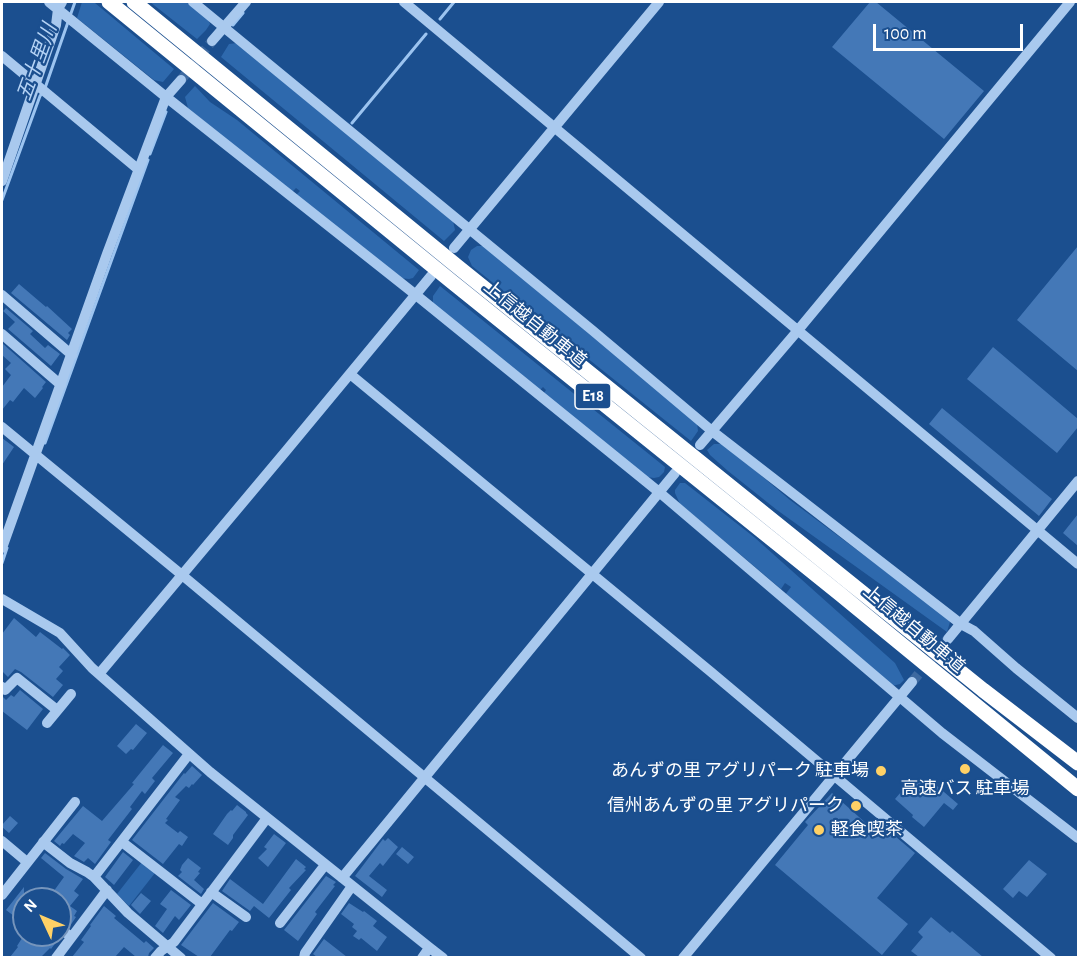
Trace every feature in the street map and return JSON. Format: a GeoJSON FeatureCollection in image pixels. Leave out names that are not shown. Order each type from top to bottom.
{"type":"FeatureCollection","features":[{"type":"Feature","properties":{"kind":"highway","name":"上信越自動車道"},"geometry":{"type":"LineString","coordinates":[[109,2],[1078,789]]}},
{"type":"Feature","properties":{"kind":"highway","name":"上信越自動車道"},"geometry":{"type":"LineString","coordinates":[[134,2],[495,297],[983,690],[1078,763]]}},
{"type":"Feature","properties":{"kind":"street"},"geometry":{"type":"LineString","coordinates":[[49,2],[61,8],[72,22],[416,295],[659,492],[899,698],[1078,838]]}},
{"type":"Feature","properties":{"kind":"street"},"geometry":{"type":"LineString","coordinates":[[193,2],[712,431],[961,624],[974,631],[1078,718]]}},
{"type":"Feature","properties":{"kind":"street"},"geometry":{"type":"LineString","coordinates":[[212,41],[246,2]]}},
{"type":"Feature","properties":{"kind":"street"},"geometry":{"type":"LineString","coordinates":[[404,2],[1078,564]]}},
{"type":"Feature","properties":{"kind":"street"},"geometry":{"type":"LineString","coordinates":[[454,248],[659,2]]}},
{"type":"Feature","properties":{"kind":"street"},"geometry":{"type":"LineString","coordinates":[[700,445],[1070,2]]}},
{"type":"Feature","properties":{"kind":"street"},"geometry":{"type":"LineString","coordinates":[[2,181],[37,85],[61,8]]}},
{"type":"Feature","properties":{"kind":"street"},"geometry":{"type":"LineString","coordinates":[[2,56],[139,170]]}},
{"type":"Feature","properties":{"kind":"street"},"geometry":{"type":"LineString","coordinates":[[2,548],[5,525],[36,454],[166,97],[181,80]]}},
{"type":"Feature","properties":{"kind":"street"},"geometry":{"type":"LineString","coordinates":[[99,674],[431,276]]}},
{"type":"Feature","properties":{"kind":"street"},"geometry":{"type":"LineString","coordinates":[[2,295],[72,354]]}},
{"type":"Feature","properties":{"kind":"street"},"geometry":{"type":"LineString","coordinates":[[2,334],[61,385]]}},
{"type":"Feature","properties":{"kind":"street"},"geometry":{"type":"LineString","coordinates":[[350,374],[1051,957]]}},
{"type":"Feature","properties":{"kind":"street"},"geometry":{"type":"LineString","coordinates":[[2,427],[640,957]]}},
{"type":"Feature","properties":{"kind":"street"},"geometry":{"type":"LineString","coordinates":[[342,878],[675,473]]}},
{"type":"Feature","properties":{"kind":"street"},"geometry":{"type":"LineString","coordinates":[[948,639],[1078,481]]}},
{"type":"Feature","properties":{"kind":"street"},"geometry":{"type":"LineString","coordinates":[[2,599],[60,633],[99,674],[189,754],[325,865],[443,957]]}},
{"type":"Feature","properties":{"kind":"street"},"geometry":{"type":"LineString","coordinates":[[2,687],[5,690],[17,678],[57,710]]}},
{"type":"Feature","properties":{"kind":"street"},"geometry":{"type":"LineString","coordinates":[[684,957],[912,682]]}},
{"type":"Feature","properties":{"kind":"street"},"geometry":{"type":"LineString","coordinates":[[47,723],[71,694]]}},
{"type":"Feature","properties":{"kind":"street"},"geometry":{"type":"LineString","coordinates":[[94,877],[189,754]]}},
{"type":"Feature","properties":{"kind":"street"},"geometry":{"type":"LineString","coordinates":[[2,895],[75,802]]}},
{"type":"Feature","properties":{"kind":"street"},"geometry":{"type":"LineString","coordinates":[[155,957],[174,942],[267,818]]}},
{"type":"Feature","properties":{"kind":"street"},"geometry":{"type":"LineString","coordinates":[[2,841],[27,862]]}},
{"type":"Feature","properties":{"kind":"street"},"geometry":{"type":"LineString","coordinates":[[43,842],[70,863],[94,877],[128,913],[181,957]]}},
{"type":"Feature","properties":{"kind":"street"},"geometry":{"type":"LineString","coordinates":[[122,842],[202,904]]}},
{"type":"Feature","properties":{"kind":"street"},"geometry":{"type":"LineString","coordinates":[[280,923],[325,865]]}},
{"type":"Feature","properties":{"kind":"street"},"geometry":{"type":"LineString","coordinates":[[304,957],[352,886]]}},
{"type":"Feature","properties":{"kind":"street"},"geometry":{"type":"LineString","coordinates":[[72,936],[106,890]]}},
{"type":"Feature","properties":{"kind":"street"},"geometry":{"type":"LineString","coordinates":[[211,892],[246,917]]}},
{"type":"Feature","properties":{"kind":"street"},"geometry":{"type":"LineString","coordinates":[[422,957],[429,948]]}},
{"type":"Feature","properties":{"kind":"shaded area"},"geometry":{"type":"Polygon","coordinates":[[[82,2],[95,3],[174,69],[163,82],[154,80],[77,18],[82,2]]]}},
{"type":"Feature","properties":{"kind":"shaded area"},"geometry":{"type":"Polygon","coordinates":[[[150,2],[189,2],[208,19],[210,24],[197,39],[150,2]]]}},
{"type":"Feature","properties":{"kind":"shaded area"},"geometry":{"type":"Polygon","coordinates":[[[237,43],[453,221],[455,230],[444,241],[221,57],[229,44],[237,43]]]}},
{"type":"Feature","properties":{"kind":"shaded area"},"geometry":{"type":"Polygon","coordinates":[[[195,86],[210,102],[237,120],[419,270],[413,278],[400,278],[295,196],[300,191],[296,188],[291,193],[188,108],[185,97],[195,86]]]}},
{"type":"Feature","properties":{"kind":"shaded area"},"geometry":{"type":"Polygon","coordinates":[[[477,246],[485,246],[697,423],[698,431],[691,441],[472,266],[468,257],[471,250],[477,246]]]}},
{"type":"Feature","properties":{"kind":"shaded area"},"geometry":{"type":"Polygon","coordinates":[[[440,286],[665,467],[664,472],[659,477],[647,477],[543,394],[546,390],[543,387],[539,391],[433,304],[433,296],[440,286]]]}},
{"type":"Feature","properties":{"kind":"shaded area"},"geometry":{"type":"Polygon","coordinates":[[[714,444],[724,444],[790,500],[947,617],[950,622],[947,632],[777,510],[728,471],[707,450],[714,444]]]}},
{"type":"Feature","properties":{"kind":"shaded area"},"geometry":{"type":"Polygon","coordinates":[[[680,483],[685,483],[754,537],[895,663],[904,680],[892,686],[785,595],[791,587],[785,583],[781,589],[680,504],[675,490],[680,483]]]}},
{"type":"Feature","properties":{"kind":"shaded area"},"geometry":{"type":"Polygon","coordinates":[[[142,862],[155,873],[129,906],[117,894],[142,862]]]}},
{"type":"Feature","properties":{"kind":"building"},"geometry":{"type":"Polygon","coordinates":[[[870,2],[876,2],[984,91],[944,139],[832,47],[870,2]]]}},
{"type":"Feature","properties":{"kind":"building"},"geometry":{"type":"Polygon","coordinates":[[[1078,246],[1078,371],[1017,320],[1078,246]]]}},
{"type":"Feature","properties":{"kind":"building"},"geometry":{"type":"Polygon","coordinates":[[[19,284],[72,329],[68,333],[70,335],[67,340],[11,293],[19,284]]]}},
{"type":"Feature","properties":{"kind":"building"},"geometry":{"type":"Polygon","coordinates":[[[6,308],[33,331],[30,334],[45,348],[48,345],[60,354],[51,366],[8,329],[15,322],[3,311],[6,308]]]}},
{"type":"Feature","properties":{"kind":"building"},"geometry":{"type":"Polygon","coordinates":[[[2,343],[46,382],[35,398],[24,388],[13,402],[10,400],[2,410],[2,387],[11,375],[5,369],[11,363],[2,355],[2,343]]]}},
{"type":"Feature","properties":{"kind":"building"},"geometry":{"type":"Polygon","coordinates":[[[993,347],[1078,419],[1078,427],[1057,453],[967,379],[993,347]]]}},
{"type":"Feature","properties":{"kind":"building"},"geometry":{"type":"Polygon","coordinates":[[[942,408],[1052,499],[1039,516],[929,424],[942,408]]]}},
{"type":"Feature","properties":{"kind":"building"},"geometry":{"type":"Polygon","coordinates":[[[2,438],[14,447],[2,465],[2,438]]]}},
{"type":"Feature","properties":{"kind":"building"},"geometry":{"type":"Polygon","coordinates":[[[1078,514],[1078,546],[1063,533],[1078,514]]]}},
{"type":"Feature","properties":{"kind":"building"},"geometry":{"type":"Polygon","coordinates":[[[14,618],[36,637],[40,632],[70,655],[59,667],[63,671],[56,679],[63,685],[53,697],[21,672],[15,669],[8,677],[2,671],[2,634],[14,618]]]}},
{"type":"Feature","properties":{"kind":"building"},"geometry":{"type":"Polygon","coordinates":[[[20,690],[43,709],[27,730],[2,711],[2,696],[6,700],[11,695],[14,697],[20,690]]]}},
{"type":"Feature","properties":{"kind":"building"},"geometry":{"type":"Polygon","coordinates":[[[136,724],[147,733],[133,750],[131,749],[126,754],[117,746],[136,724]]]}},
{"type":"Feature","properties":{"kind":"building"},"geometry":{"type":"Polygon","coordinates":[[[163,745],[173,753],[152,778],[155,781],[145,794],[142,791],[130,807],[132,809],[108,840],[111,842],[95,864],[88,858],[84,862],[74,856],[85,843],[73,834],[60,846],[54,841],[83,806],[102,821],[163,745]]]}},
{"type":"Feature","properties":{"kind":"building"},"geometry":{"type":"Polygon","coordinates":[[[192,766],[202,775],[193,785],[189,788],[186,786],[175,797],[180,800],[165,823],[188,837],[182,846],[179,844],[163,864],[132,840],[184,773],[192,766]]]}},
{"type":"Feature","properties":{"kind":"building"},"geometry":{"type":"Polygon","coordinates":[[[917,779],[932,792],[937,786],[958,804],[953,810],[944,803],[924,827],[895,799],[901,792],[904,794],[917,779]]]}},
{"type":"Feature","properties":{"kind":"building"},"geometry":{"type":"Polygon","coordinates":[[[832,793],[877,833],[883,826],[915,853],[877,898],[908,924],[882,955],[775,865],[808,825],[805,822],[832,793]]]}},
{"type":"Feature","properties":{"kind":"building"},"geometry":{"type":"Polygon","coordinates":[[[237,805],[248,815],[228,845],[213,834],[227,814],[237,805]]]}},
{"type":"Feature","properties":{"kind":"building"},"geometry":{"type":"Polygon","coordinates":[[[10,816],[18,823],[9,833],[2,825],[10,816]]]}},
{"type":"Feature","properties":{"kind":"building"},"geometry":{"type":"Polygon","coordinates":[[[274,834],[286,843],[268,867],[258,858],[267,849],[264,847],[274,834]]]}},
{"type":"Feature","properties":{"kind":"building"},"geometry":{"type":"Polygon","coordinates":[[[388,838],[398,847],[383,866],[380,863],[369,876],[387,890],[382,897],[355,876],[383,839],[385,841],[388,838]]]}},
{"type":"Feature","properties":{"kind":"building"},"geometry":{"type":"Polygon","coordinates":[[[402,847],[414,857],[408,864],[396,854],[402,847]]]}},
{"type":"Feature","properties":{"kind":"building"},"geometry":{"type":"Polygon","coordinates":[[[123,852],[133,860],[114,885],[105,877],[123,852]]]}},
{"type":"Feature","properties":{"kind":"building"},"geometry":{"type":"Polygon","coordinates":[[[45,853],[83,879],[74,891],[79,895],[72,904],[72,887],[57,887],[64,877],[41,858],[45,853]]]}},
{"type":"Feature","properties":{"kind":"building"},"geometry":{"type":"Polygon","coordinates":[[[188,858],[201,868],[194,880],[204,889],[201,894],[178,876],[182,872],[180,870],[182,865],[188,858]]]}},
{"type":"Feature","properties":{"kind":"building"},"geometry":{"type":"Polygon","coordinates":[[[296,859],[306,867],[304,869],[306,870],[289,888],[291,890],[269,918],[254,906],[250,911],[222,891],[230,879],[263,904],[296,859]]]}},
{"type":"Feature","properties":{"kind":"building"},"geometry":{"type":"Polygon","coordinates":[[[1029,860],[1047,874],[1027,897],[1019,891],[1013,898],[1003,889],[1029,860]]]}},
{"type":"Feature","properties":{"kind":"building"},"geometry":{"type":"Polygon","coordinates":[[[326,876],[336,882],[333,885],[335,886],[315,912],[317,914],[298,941],[284,930],[326,876]]]}},
{"type":"Feature","properties":{"kind":"building"},"geometry":{"type":"Polygon","coordinates":[[[171,890],[191,905],[179,920],[175,916],[163,933],[155,926],[167,909],[160,904],[171,890]]]}},
{"type":"Feature","properties":{"kind":"building"},"geometry":{"type":"Polygon","coordinates":[[[141,893],[151,901],[140,914],[131,905],[141,893]]]}},
{"type":"Feature","properties":{"kind":"building"},"geometry":{"type":"Polygon","coordinates":[[[12,902],[12,914],[6,910],[12,902]]]}},
{"type":"Feature","properties":{"kind":"building"},"geometry":{"type":"Polygon","coordinates":[[[213,903],[239,922],[232,931],[230,930],[210,957],[199,957],[181,945],[213,903]]]}},
{"type":"Feature","properties":{"kind":"building"},"geometry":{"type":"Polygon","coordinates":[[[349,903],[377,921],[373,926],[387,937],[377,951],[361,938],[359,940],[353,936],[357,931],[352,927],[354,924],[341,914],[349,903]]]}},
{"type":"Feature","properties":{"kind":"building"},"geometry":{"type":"Polygon","coordinates":[[[104,906],[116,916],[114,918],[144,943],[146,941],[154,948],[148,957],[136,957],[124,947],[115,957],[72,957],[84,942],[81,940],[104,906]]]}},
{"type":"Feature","properties":{"kind":"building"},"geometry":{"type":"Polygon","coordinates":[[[72,907],[77,911],[74,916],[76,917],[72,923],[72,907]]]}},
{"type":"Feature","properties":{"kind":"building"},"geometry":{"type":"Polygon","coordinates":[[[931,917],[983,957],[919,957],[911,951],[923,937],[918,932],[931,917]]]}},
{"type":"Feature","properties":{"kind":"building"},"geometry":{"type":"Polygon","coordinates":[[[324,939],[347,957],[317,957],[313,954],[324,939]]]}},
{"type":"Feature","properties":{"kind":"building"},"geometry":{"type":"Polygon","coordinates":[[[18,947],[52,947],[41,957],[10,957],[18,947]]]}},
{"type":"Feature","properties":{"kind":"waterway","name":"五十里川"},"geometry":{"type":"LineString","coordinates":[[70,16],[75,2]]}},
{"type":"Feature","properties":{"kind":"waterway"},"geometry":{"type":"LineString","coordinates":[[440,19],[454,2]]}},
{"type":"Feature","properties":{"kind":"waterway"},"geometry":{"type":"LineString","coordinates":[[233,25],[243,13]]}},
{"type":"Feature","properties":{"kind":"waterway","name":"五十里川"},"geometry":{"type":"LineString","coordinates":[[2,200],[68,22]]}},
{"type":"Feature","properties":{"kind":"waterway"},"geometry":{"type":"LineString","coordinates":[[352,123],[426,34]]}},
{"type":"Feature","properties":{"kind":"waterway"},"geometry":{"type":"LineString","coordinates":[[150,154],[166,112]]}},
{"type":"Feature","properties":{"kind":"waterway"},"geometry":{"type":"LineString","coordinates":[[45,443],[148,160]]}},
{"type":"Feature","properties":{"kind":"waterway"},"geometry":{"type":"LineString","coordinates":[[2,563],[7,548]]}},
{"type":"Feature","properties":{"kind":"tunnel"},"geometry":{"type":"LineString","coordinates":[[181,80],[212,41]]}},
{"type":"Feature","properties":{"kind":"tunnel"},"geometry":{"type":"LineString","coordinates":[[912,682],[948,639]]}},
{"type":"Feature","properties":{"kind":"place","name":"高速バス 駐車場"},"geometry":{"type":"Point","coordinates":[965,769]}},
{"type":"Feature","properties":{"kind":"place","name":"あんずの里 アグリパーク 駐車場"},"geometry":{"type":"Point","coordinates":[881,771]}},
{"type":"Feature","properties":{"kind":"place","name":"信州あんずの里 アグリパーク"},"geometry":{"type":"Point","coordinates":[856,806]}},
{"type":"Feature","properties":{"kind":"place","name":"軽食喫茶"},"geometry":{"type":"Point","coordinates":[819,830]}}]}
